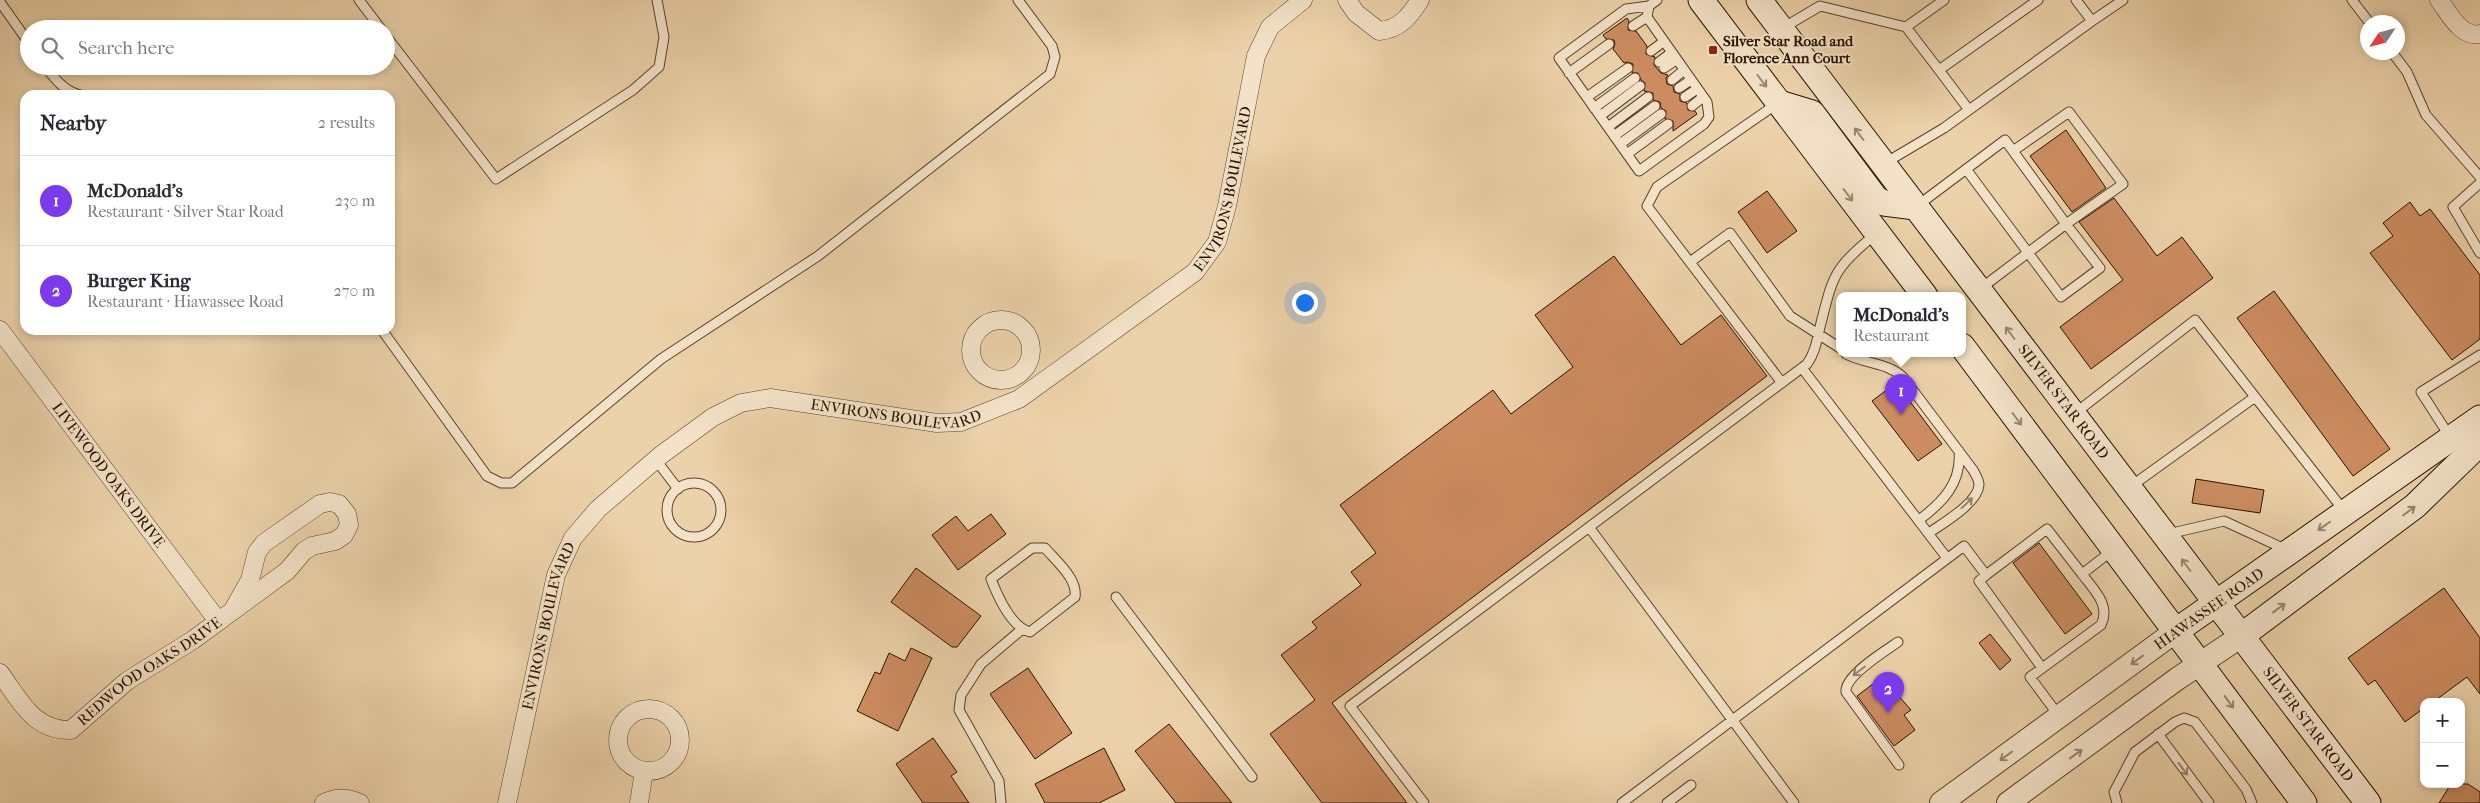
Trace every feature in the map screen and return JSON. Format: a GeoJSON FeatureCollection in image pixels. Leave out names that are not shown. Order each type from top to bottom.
{"type":"FeatureCollection","features":[{"type":"Feature","properties":{"kind":"main road"},"geometry":{"type":"LineString","coordinates":[[1701,0],[1922,292]]}},
{"type":"Feature","properties":{"kind":"main road","name":"SILVER STAR ROAD"},"geometry":{"type":"LineString","coordinates":[[1759,0],[2240,637],[2368,803]]}},
{"type":"Feature","properties":{"kind":"main road"},"geometry":{"type":"LineString","coordinates":[[1778,102],[1812,113],[1876,199],[1884,203],[1915,207]]}},
{"type":"Feature","properties":{"kind":"main road"},"geometry":{"type":"LineString","coordinates":[[1966,351],[2304,803]]}},
{"type":"Feature","properties":{"kind":"main road","name":"HIAWASSEE ROAD"},"geometry":{"type":"LineString","coordinates":[[2176,631],[2450,437],[2480,418]]}},
{"type":"Feature","properties":{"kind":"main road"},"geometry":{"type":"LineString","coordinates":[[2240,637],[2415,506],[2480,443]]}},
{"type":"Feature","properties":{"kind":"street","name":"ENVIRONS BOULEVARD"},"geometry":{"type":"LineString","coordinates":[[507,803],[556,576],[573,538],[598,509],[656,460],[713,417],[741,403],[770,398],[937,423],[961,422],[1019,399],[1033,389],[1195,272],[1217,242],[1227,206],[1256,56],[1270,27],[1303,0]]}},
{"type":"Feature","properties":{"kind":"street"},"geometry":{"type":"LineString","coordinates":[[1347,0],[1356,13],[1379,31],[1390,30],[1407,20],[1420,0]]}},
{"type":"Feature","properties":{"kind":"street"},"geometry":{"type":"LineString","coordinates":[[2439,0],[2463,30],[2470,35],[2480,34]]}},
{"type":"Feature","properties":{"kind":"street","name":"LIVEWOOD OAKS DRIVE"},"geometry":{"type":"LineString","coordinates":[[0,330],[218,621]]}},
{"type":"Feature","properties":{"kind":"street"},"geometry":{"type":"LineString","coordinates":[[1022,373],[1033,389]]}},
{"type":"Feature","properties":{"kind":"street","name":"REDWOOD OAKS DRIVE"},"geometry":{"type":"LineString","coordinates":[[0,673],[30,714],[42,725],[57,730],[70,730],[127,682],[193,640],[287,571],[312,546],[335,541],[344,535],[349,525],[347,514],[339,504],[330,502],[320,504],[264,543],[257,552],[250,580],[233,610]]}},
{"type":"Feature","properties":{"kind":"street","name":"HIAWASSEE ROAD"},"geometry":{"type":"LineString","coordinates":[[1941,803],[2176,631]]}},
{"type":"Feature","properties":{"kind":"street"},"geometry":{"type":"LineString","coordinates":[[2008,803],[2200,662],[2240,637]]}},
{"type":"Feature","properties":{"kind":"street"},"geometry":{"type":"LineString","coordinates":[[639,803],[644,771]]}},
{"type":"Feature","properties":{"kind":"street"},"geometry":{"type":"LineString","coordinates":[[324,803],[336,798],[349,798],[360,803]]}},
{"type":"Feature","properties":{"kind":"lane"},"geometry":{"type":"LineString","coordinates":[[359,0],[374,20]]}},
{"type":"Feature","properties":{"kind":"lane"},"geometry":{"type":"LineString","coordinates":[[395,48],[496,179],[633,90],[660,67],[664,37],[657,0]]}},
{"type":"Feature","properties":{"kind":"lane"},"geometry":{"type":"LineString","coordinates":[[386,335],[487,476],[501,483],[512,483],[660,359],[818,256],[1050,74],[1055,57],[1052,46],[1018,0]]}},
{"type":"Feature","properties":{"kind":"lane"},"geometry":{"type":"LineString","coordinates":[[1649,6],[1647,17],[1707,102],[1709,117],[1704,124],[1639,171],[1559,58],[1626,10],[1649,6],[1657,0]]}},
{"type":"Feature","properties":{"kind":"lane"},"geometry":{"type":"LineString","coordinates":[[1906,27],[1944,0]]}},
{"type":"Feature","properties":{"kind":"lane"},"geometry":{"type":"LineString","coordinates":[[1939,70],[2038,0]]}},
{"type":"Feature","properties":{"kind":"lane"},"geometry":{"type":"LineString","coordinates":[[2076,0],[2092,21]]}},
{"type":"Feature","properties":{"kind":"lane"},"geometry":{"type":"LineString","coordinates":[[1883,165],[1944,128],[2123,0]]}},
{"type":"Feature","properties":{"kind":"lane"},"geometry":{"type":"LineString","coordinates":[[2352,0],[2364,15]]}},
{"type":"Feature","properties":{"kind":"lane"},"geometry":{"type":"LineString","coordinates":[[0,2],[20,30]]}},
{"type":"Feature","properties":{"kind":"lane"},"geometry":{"type":"LineString","coordinates":[[1781,29],[1818,3],[1906,27],[1969,110]]}},
{"type":"Feature","properties":{"kind":"lane"},"geometry":{"type":"LineString","coordinates":[[1632,26],[1647,17]]}},
{"type":"Feature","properties":{"kind":"lane"},"geometry":{"type":"LineString","coordinates":[[1651,51],[1663,42]]}},
{"type":"Feature","properties":{"kind":"lane"},"geometry":{"type":"LineString","coordinates":[[1569,73],[1609,44]]}},
{"type":"Feature","properties":{"kind":"lane"},"geometry":{"type":"LineString","coordinates":[[1661,65],[1674,56]]}},
{"type":"Feature","properties":{"kind":"lane"},"geometry":{"type":"LineString","coordinates":[[2398,60],[2406,72],[2426,115],[2480,177]]}},
{"type":"Feature","properties":{"kind":"lane"},"geometry":{"type":"LineString","coordinates":[[1587,97],[1628,68]]}},
{"type":"Feature","properties":{"kind":"lane"},"geometry":{"type":"LineString","coordinates":[[1672,80],[1684,70]]}},
{"type":"Feature","properties":{"kind":"lane"},"geometry":{"type":"LineString","coordinates":[[51,75],[69,90]]}},
{"type":"Feature","properties":{"kind":"lane"},"geometry":{"type":"LineString","coordinates":[[1679,88],[1691,80]]}},
{"type":"Feature","properties":{"kind":"lane"},"geometry":{"type":"LineString","coordinates":[[1597,112],[1638,82]]}},
{"type":"Feature","properties":{"kind":"lane"},"geometry":{"type":"LineString","coordinates":[[1685,97],[1697,88]]}},
{"type":"Feature","properties":{"kind":"lane"},"geometry":{"type":"LineString","coordinates":[[1608,127],[1648,97]]}},
{"type":"Feature","properties":{"kind":"lane"},"geometry":{"type":"LineString","coordinates":[[1692,106],[1703,97]]}},
{"type":"Feature","properties":{"kind":"lane"},"geometry":{"type":"LineString","coordinates":[[1778,102],[1657,187],[1647,206],[1782,384]]}},
{"type":"Feature","properties":{"kind":"lane"},"geometry":{"type":"LineString","coordinates":[[1617,140],[1655,106]]}},
{"type":"Feature","properties":{"kind":"lane"},"geometry":{"type":"LineString","coordinates":[[1978,290],[2123,184],[2069,112],[2013,151]]}},
{"type":"Feature","properties":{"kind":"lane"},"geometry":{"type":"LineString","coordinates":[[1617,140],[1661,114]]}},
{"type":"Feature","properties":{"kind":"lane"},"geometry":{"type":"LineString","coordinates":[[1627,154],[1668,124]]}},
{"type":"Feature","properties":{"kind":"lane"},"geometry":{"type":"LineString","coordinates":[[1915,207],[2005,140],[2100,268],[2061,297],[1966,170]]}},
{"type":"Feature","properties":{"kind":"lane"},"geometry":{"type":"LineString","coordinates":[[2480,183],[2452,207],[2480,253]]}},
{"type":"Feature","properties":{"kind":"lane"},"geometry":{"type":"LineString","coordinates":[[1690,262],[1730,233],[1790,316],[1836,345]]}},
{"type":"Feature","properties":{"kind":"lane"},"geometry":{"type":"LineString","coordinates":[[1424,803],[1350,706],[1802,368],[1811,358],[1829,289],[1838,269],[1851,254],[1877,233]]}},
{"type":"Feature","properties":{"kind":"lane"},"geometry":{"type":"LineString","coordinates":[[2073,415],[2195,320],[2345,512]]}},
{"type":"Feature","properties":{"kind":"lane"},"geometry":{"type":"LineString","coordinates":[[2450,437],[2421,392],[2480,355]]}},
{"type":"Feature","properties":{"kind":"lane"},"geometry":{"type":"LineString","coordinates":[[1852,357],[1861,361],[1890,367],[1902,376],[1977,479],[1977,491],[1970,502],[1929,533]]}},
{"type":"Feature","properties":{"kind":"lane"},"geometry":{"type":"LineString","coordinates":[[1802,368],[1947,558]]}},
{"type":"Feature","properties":{"kind":"lane"},"geometry":{"type":"LineString","coordinates":[[2128,489],[2255,397]]}},
{"type":"Feature","properties":{"kind":"lane"},"geometry":{"type":"LineString","coordinates":[[1919,520],[1939,505],[1945,497],[1959,472],[1959,452]]}},
{"type":"Feature","properties":{"kind":"lane"},"geometry":{"type":"LineString","coordinates":[[656,460],[678,489]]}},
{"type":"Feature","properties":{"kind":"lane"},"geometry":{"type":"LineString","coordinates":[[687,484],[698,484],[708,487],[716,494],[720,503],[721,514],[718,524],[711,532],[691,537],[681,534],[673,527],[668,517],[668,507],[671,497],[678,489],[687,484]]}},
{"type":"Feature","properties":{"kind":"lane"},"geometry":{"type":"LineString","coordinates":[[2163,535],[2224,521],[2290,551]]}},
{"type":"Feature","properties":{"kind":"lane"},"geometry":{"type":"LineString","coordinates":[[1589,527],[1734,719],[1794,803]]}},
{"type":"Feature","properties":{"kind":"lane"},"geometry":{"type":"LineString","coordinates":[[2042,668],[1979,581],[2047,529],[2102,600],[2105,611],[2104,620],[2101,625],[2030,677],[2060,716]]}},
{"type":"Feature","properties":{"kind":"lane"},"geometry":{"type":"LineString","coordinates":[[1622,803],[1964,546],[1986,575]]}},
{"type":"Feature","properties":{"kind":"lane"},"geometry":{"type":"LineString","coordinates":[[1032,548],[1045,548],[1067,572],[1076,591],[1075,597],[1030,632],[1021,630],[998,596],[991,579],[1032,548]]}},
{"type":"Feature","properties":{"kind":"lane"},"geometry":{"type":"LineString","coordinates":[[2082,574],[2115,548]]}},
{"type":"Feature","properties":{"kind":"lane"},"geometry":{"type":"LineString","coordinates":[[1116,597],[1252,777]]}},
{"type":"Feature","properties":{"kind":"lane"},"geometry":{"type":"LineString","coordinates":[[1001,803],[999,781],[959,710],[961,695],[981,664],[1021,630]]}},
{"type":"Feature","properties":{"kind":"lane"},"geometry":{"type":"LineString","coordinates":[[1898,642],[1851,677],[1845,687],[1846,692],[1899,765]]}},
{"type":"Feature","properties":{"kind":"lane"},"geometry":{"type":"LineString","coordinates":[[2113,801],[2114,792],[2135,752],[2158,734],[2184,718],[2195,722],[2246,789],[2251,803]]}},
{"type":"Feature","properties":{"kind":"lane"},"geometry":{"type":"LineString","coordinates":[[2158,734],[2209,803]]}},
{"type":"Feature","properties":{"kind":"lane"},"geometry":{"type":"LineString","coordinates":[[1667,803],[1691,785]]}},
{"type":"Feature","properties":{"kind":"building"},"geometry":{"type":"Polygon","coordinates":[[[1627,18],[1629,21],[1628,30],[1636,31],[1647,46],[1646,54],[1655,57],[1654,65],[1661,73],[1668,75],[1666,78],[1667,84],[1673,86],[1674,92],[1680,94],[1680,101],[1687,103],[1688,110],[1695,111],[1697,114],[1673,131],[1673,121],[1665,119],[1666,111],[1661,108],[1660,102],[1653,100],[1653,93],[1644,91],[1645,83],[1641,80],[1638,73],[1632,73],[1633,64],[1624,63],[1613,49],[1614,40],[1606,39],[1603,35],[1627,18]]]}},
{"type":"Feature","properties":{"kind":"building"},"geometry":{"type":"Polygon","coordinates":[[[2066,130],[2106,188],[2072,212],[2030,156],[2066,130]]]}},
{"type":"Feature","properties":{"kind":"building"},"geometry":{"type":"Polygon","coordinates":[[[1767,191],[1797,231],[1767,253],[1738,212],[1767,191]]]}},
{"type":"Feature","properties":{"kind":"building"},"geometry":{"type":"Polygon","coordinates":[[[2114,198],[2157,256],[2182,237],[2213,278],[2091,369],[2060,327],[2123,280],[2079,222],[2114,198]]]}},
{"type":"Feature","properties":{"kind":"building"},"geometry":{"type":"Polygon","coordinates":[[[2410,202],[2420,216],[2430,209],[2480,275],[2480,339],[2452,360],[2370,253],[2393,236],[2383,223],[2410,202]]]}},
{"type":"Feature","properties":{"kind":"building"},"geometry":{"type":"Polygon","coordinates":[[[1614,256],[1681,345],[1721,315],[1767,376],[1332,703],[1407,803],[1322,803],[1270,734],[1315,700],[1281,655],[1317,628],[1312,622],[1361,585],[1351,572],[1376,553],[1340,505],[1493,390],[1511,414],[1573,367],[1535,315],[1614,256]]]}},
{"type":"Feature","properties":{"kind":"building"},"geometry":{"type":"Polygon","coordinates":[[[2274,291],[2390,449],[2353,476],[2237,318],[2274,291]]]}},
{"type":"Feature","properties":{"kind":"building"},"geometry":{"type":"Polygon","coordinates":[[[1896,383],[1942,444],[1918,461],[1872,401],[1896,383]]]}},
{"type":"Feature","properties":{"kind":"building"},"geometry":{"type":"Polygon","coordinates":[[[2196,479],[2264,490],[2260,513],[2192,503],[2196,479]]]}},
{"type":"Feature","properties":{"kind":"building"},"geometry":{"type":"Polygon","coordinates":[[[991,514],[1006,534],[958,570],[932,535],[956,516],[968,531],[991,514]]]}},
{"type":"Feature","properties":{"kind":"building"},"geometry":{"type":"Polygon","coordinates":[[[2039,543],[2092,614],[2065,634],[2013,563],[2039,543]]]}},
{"type":"Feature","properties":{"kind":"building"},"geometry":{"type":"Polygon","coordinates":[[[916,568],[981,616],[957,647],[952,647],[891,602],[916,568]]]}},
{"type":"Feature","properties":{"kind":"building"},"geometry":{"type":"Polygon","coordinates":[[[2444,588],[2480,638],[2480,694],[2467,677],[2438,698],[2420,698],[2420,711],[2405,722],[2375,680],[2368,685],[2348,658],[2444,588]]]}},
{"type":"Feature","properties":{"kind":"building"},"geometry":{"type":"Polygon","coordinates":[[[1990,634],[2011,660],[2000,670],[1979,643],[1990,634]]]}},
{"type":"Feature","properties":{"kind":"building"},"geometry":{"type":"Polygon","coordinates":[[[911,648],[932,658],[898,731],[857,711],[875,672],[880,674],[889,653],[905,661],[911,648]]]}},
{"type":"Feature","properties":{"kind":"building"},"geometry":{"type":"Polygon","coordinates":[[[1028,668],[1072,733],[1035,759],[990,694],[1028,668]]]}},
{"type":"Feature","properties":{"kind":"building"},"geometry":{"type":"Polygon","coordinates":[[[1882,677],[1911,710],[1904,715],[1915,730],[1894,746],[1857,696],[1882,677]]]}},
{"type":"Feature","properties":{"kind":"building"},"geometry":{"type":"Polygon","coordinates":[[[1169,724],[1232,803],[1176,803],[1135,751],[1169,724]]]}},
{"type":"Feature","properties":{"kind":"building"},"geometry":{"type":"Polygon","coordinates":[[[933,738],[957,772],[951,776],[969,803],[923,803],[896,764],[933,738]]]}},
{"type":"Feature","properties":{"kind":"building"},"geometry":{"type":"Polygon","coordinates":[[[1104,748],[1125,790],[1099,803],[1045,803],[1035,784],[1104,748]]]}},
{"type":"Feature","properties":{"kind":"building"},"geometry":{"type":"Polygon","coordinates":[[[2465,784],[2468,784],[2480,792],[2480,803],[2439,803],[2448,788],[2465,788],[2465,784]]]}},
{"type":"Feature","properties":{"kind":"place","name":"Silver Star Road and Florence Ann Court"},"geometry":{"type":"Point","coordinates":[1713,50]}},
{"type":"Feature","properties":{"kind":"place","name":"McDonald's"},"geometry":{"type":"Point","coordinates":[1901,415]}},
{"type":"Feature","properties":{"kind":"place","name":"Burger King"},"geometry":{"type":"Point","coordinates":[1888,713]}}]}
